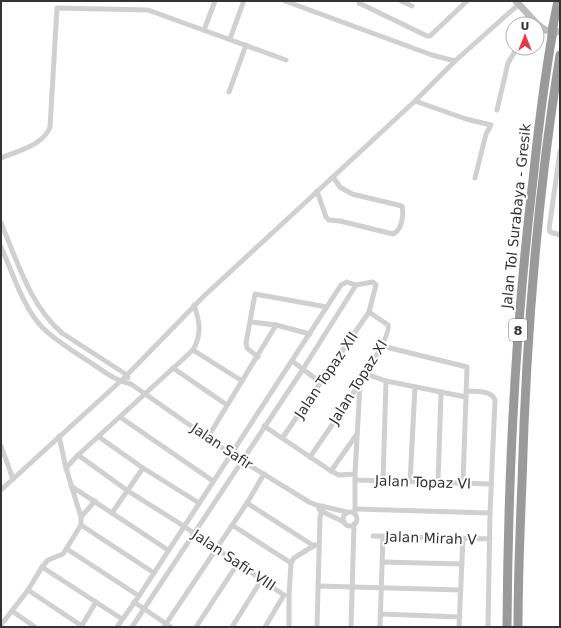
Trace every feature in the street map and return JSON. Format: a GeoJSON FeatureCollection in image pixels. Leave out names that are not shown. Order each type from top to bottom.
{"type":"FeatureCollection","features":[{"type":"Feature","properties":{"kind":"highway","name":"Jalan Tol Surabaya - Gresik"},"geometry":{"type":"LineString","coordinates":[[507,627],[512,437],[520,311],[534,164],[558,1]]}},
{"type":"Feature","properties":{"kind":"highway","name":"Jalan Tol Surabaya - Gresik"},"geometry":{"type":"LineString","coordinates":[[518,627],[524,399],[530,308],[548,140],[560,55]]}},
{"type":"Feature","properties":{"kind":"main road"},"geometry":{"type":"LineString","coordinates":[[517,3],[528,16]]}},
{"type":"Feature","properties":{"kind":"street"},"geometry":{"type":"LineString","coordinates":[[204,30],[215,1]]}},
{"type":"Feature","properties":{"kind":"street"},"geometry":{"type":"LineString","coordinates":[[285,1],[432,55],[455,61]]}},
{"type":"Feature","properties":{"kind":"street"},"geometry":{"type":"LineString","coordinates":[[401,1],[412,6]]}},
{"type":"Feature","properties":{"kind":"street"},"geometry":{"type":"LineString","coordinates":[[359,3],[426,36],[430,36],[467,1]]}},
{"type":"Feature","properties":{"kind":"street"},"geometry":{"type":"LineString","coordinates":[[230,40],[243,3]]}},
{"type":"Feature","properties":{"kind":"street"},"geometry":{"type":"LineString","coordinates":[[1,490],[120,382],[194,305],[415,101],[517,3]]}},
{"type":"Feature","properties":{"kind":"street"},"geometry":{"type":"LineString","coordinates":[[1,158],[37,143],[44,137],[50,127],[57,8],[148,10],[286,60]]}},
{"type":"Feature","properties":{"kind":"street"},"geometry":{"type":"LineString","coordinates":[[229,92],[246,45]]}},
{"type":"Feature","properties":{"kind":"street"},"geometry":{"type":"LineString","coordinates":[[497,110],[508,63],[512,56]]}},
{"type":"Feature","properties":{"kind":"street"},"geometry":{"type":"LineString","coordinates":[[415,101],[466,119],[491,125],[486,134],[475,178]]}},
{"type":"Feature","properties":{"kind":"street"},"geometry":{"type":"LineString","coordinates":[[560,151],[549,229],[550,232],[560,234]]}},
{"type":"Feature","properties":{"kind":"street"},"geometry":{"type":"LineString","coordinates":[[317,191],[326,217],[329,220],[340,221],[393,234],[397,232],[401,225],[402,206],[352,194],[340,187],[333,177]]}},
{"type":"Feature","properties":{"kind":"street"},"geometry":{"type":"LineString","coordinates":[[1,223],[36,301],[44,315],[52,324],[76,343],[127,375],[131,384]]}},
{"type":"Feature","properties":{"kind":"street"},"geometry":{"type":"LineString","coordinates":[[1,247],[26,304],[44,329],[72,350],[120,382],[131,384]]}},
{"type":"Feature","properties":{"kind":"street"},"geometry":{"type":"LineString","coordinates":[[117,627],[139,596],[183,526],[343,283],[347,282],[356,285],[373,282],[376,285],[369,312]]}},
{"type":"Feature","properties":{"kind":"street"},"geometry":{"type":"LineString","coordinates":[[132,627],[303,369],[356,285]]}},
{"type":"Feature","properties":{"kind":"street"},"geometry":{"type":"LineString","coordinates":[[258,357],[247,348],[246,343],[255,294],[327,307]]}},
{"type":"Feature","properties":{"kind":"street"},"geometry":{"type":"LineString","coordinates":[[66,468],[78,455],[193,350],[198,341],[199,331],[199,320],[194,305]]}},
{"type":"Feature","properties":{"kind":"street","name":"Jalan Topaz XI"},"geometry":{"type":"LineString","coordinates":[[310,457],[366,374],[382,346],[389,329],[389,326],[369,312]]}},
{"type":"Feature","properties":{"kind":"street","name":"Jalan Topaz XII"},"geometry":{"type":"LineString","coordinates":[[283,437],[369,312]]}},
{"type":"Feature","properties":{"kind":"street"},"geometry":{"type":"LineString","coordinates":[[251,322],[276,325],[310,334]]}},
{"type":"Feature","properties":{"kind":"street"},"geometry":{"type":"LineString","coordinates":[[208,437],[258,357],[276,325]]}},
{"type":"Feature","properties":{"kind":"street"},"geometry":{"type":"LineString","coordinates":[[382,346],[464,366],[468,369],[463,483]]}},
{"type":"Feature","properties":{"kind":"street"},"geometry":{"type":"LineString","coordinates":[[193,350],[242,381]]}},
{"type":"Feature","properties":{"kind":"street"},"geometry":{"type":"LineString","coordinates":[[292,361],[320,382]]}},
{"type":"Feature","properties":{"kind":"street"},"geometry":{"type":"LineString","coordinates":[[173,368],[227,405]]}},
{"type":"Feature","properties":{"kind":"street"},"geometry":{"type":"LineString","coordinates":[[366,374],[386,381],[466,397]]}},
{"type":"Feature","properties":{"kind":"street"},"geometry":{"type":"LineString","coordinates":[[383,481],[386,381]]}},
{"type":"Feature","properties":{"kind":"street"},"geometry":{"type":"LineString","coordinates":[[351,627],[354,524],[358,519],[355,511],[355,477],[360,383]]}},
{"type":"Feature","properties":{"kind":"street","name":"Jalan Safir"},"geometry":{"type":"LineString","coordinates":[[131,384],[146,393],[231,454],[344,522]]}},
{"type":"Feature","properties":{"kind":"street"},"geometry":{"type":"LineString","coordinates":[[410,482],[415,387]]}},
{"type":"Feature","properties":{"kind":"street"},"geometry":{"type":"LineString","coordinates":[[467,391],[491,394],[494,396],[495,400],[490,513],[488,627]]}},
{"type":"Feature","properties":{"kind":"street"},"geometry":{"type":"LineString","coordinates":[[438,482],[441,393]]}},
{"type":"Feature","properties":{"kind":"street"},"geometry":{"type":"LineString","coordinates":[[120,417],[213,482]]}},
{"type":"Feature","properties":{"kind":"street"},"geometry":{"type":"LineString","coordinates":[[264,426],[283,437],[331,471],[357,434]]}},
{"type":"Feature","properties":{"kind":"street"},"geometry":{"type":"LineString","coordinates":[[1,625],[28,590],[42,566],[48,560],[63,554],[81,525],[81,517],[66,468],[59,436]]}},
{"type":"Feature","properties":{"kind":"street"},"geometry":{"type":"LineString","coordinates":[[99,437],[142,468],[199,503]]}},
{"type":"Feature","properties":{"kind":"street"},"geometry":{"type":"LineString","coordinates":[[1,446],[3,462],[13,479]]}},
{"type":"Feature","properties":{"kind":"street","name":"Jalan Safir VIII"},"geometry":{"type":"LineString","coordinates":[[78,455],[128,491],[287,595]]}},
{"type":"Feature","properties":{"kind":"street"},"geometry":{"type":"LineString","coordinates":[[112,513],[142,468]]}},
{"type":"Feature","properties":{"kind":"street","name":"Jalan Topaz VI"},"geometry":{"type":"LineString","coordinates":[[331,471],[339,475],[383,481],[491,484]]}},
{"type":"Feature","properties":{"kind":"street"},"geometry":{"type":"LineString","coordinates":[[165,626],[247,503],[264,474]]}},
{"type":"Feature","properties":{"kind":"street"},"geometry":{"type":"LineString","coordinates":[[71,486],[168,550]]}},
{"type":"Feature","properties":{"kind":"street"},"geometry":{"type":"LineString","coordinates":[[81,517],[95,501]]}},
{"type":"Feature","properties":{"kind":"street"},"geometry":{"type":"LineString","coordinates":[[247,503],[314,546]]}},
{"type":"Feature","properties":{"kind":"street"},"geometry":{"type":"LineString","coordinates":[[316,627],[319,542],[322,509]]}},
{"type":"Feature","properties":{"kind":"street","name":"Jalan Safir"},"geometry":{"type":"LineString","coordinates":[[322,509],[347,512]]}},
{"type":"Feature","properties":{"kind":"street"},"geometry":{"type":"LineString","coordinates":[[354,524],[348,525],[344,522],[343,516],[347,512],[490,513]]}},
{"type":"Feature","properties":{"kind":"street"},"geometry":{"type":"LineString","coordinates":[[81,525],[154,572]]}},
{"type":"Feature","properties":{"kind":"street"},"geometry":{"type":"LineString","coordinates":[[232,525],[291,563]]}},
{"type":"Feature","properties":{"kind":"street","name":"Jalan Mirah V"},"geometry":{"type":"LineString","coordinates":[[373,536],[490,539]]}},
{"type":"Feature","properties":{"kind":"street"},"geometry":{"type":"LineString","coordinates":[[380,627],[383,536]]}},
{"type":"Feature","properties":{"kind":"street"},"geometry":{"type":"LineString","coordinates":[[459,627],[463,538]]}},
{"type":"Feature","properties":{"kind":"street"},"geometry":{"type":"LineString","coordinates":[[289,627],[287,595],[291,563],[294,558],[319,542]]}},
{"type":"Feature","properties":{"kind":"street"},"geometry":{"type":"LineString","coordinates":[[67,549],[139,596]]}},
{"type":"Feature","properties":{"kind":"street"},"geometry":{"type":"LineString","coordinates":[[382,562],[462,564]]}},
{"type":"Feature","properties":{"kind":"street"},"geometry":{"type":"LineString","coordinates":[[196,627],[238,563]]}},
{"type":"Feature","properties":{"kind":"street"},"geometry":{"type":"LineString","coordinates":[[42,566],[122,619]]}},
{"type":"Feature","properties":{"kind":"street"},"geometry":{"type":"LineString","coordinates":[[232,627],[262,579]]}},
{"type":"Feature","properties":{"kind":"street"},"geometry":{"type":"LineString","coordinates":[[318,586],[461,590]]}},
{"type":"Feature","properties":{"kind":"street"},"geometry":{"type":"LineString","coordinates":[[28,590],[81,626],[96,602]]}},
{"type":"Feature","properties":{"kind":"street"},"geometry":{"type":"LineString","coordinates":[[265,627],[287,595]]}},
{"type":"Feature","properties":{"kind":"street"},"geometry":{"type":"LineString","coordinates":[[134,602],[165,626],[171,627]]}},
{"type":"Feature","properties":{"kind":"street"},"geometry":{"type":"LineString","coordinates":[[12,611],[35,627]]}},
{"type":"Feature","properties":{"kind":"street"},"geometry":{"type":"LineString","coordinates":[[381,614],[460,617]]}}]}
